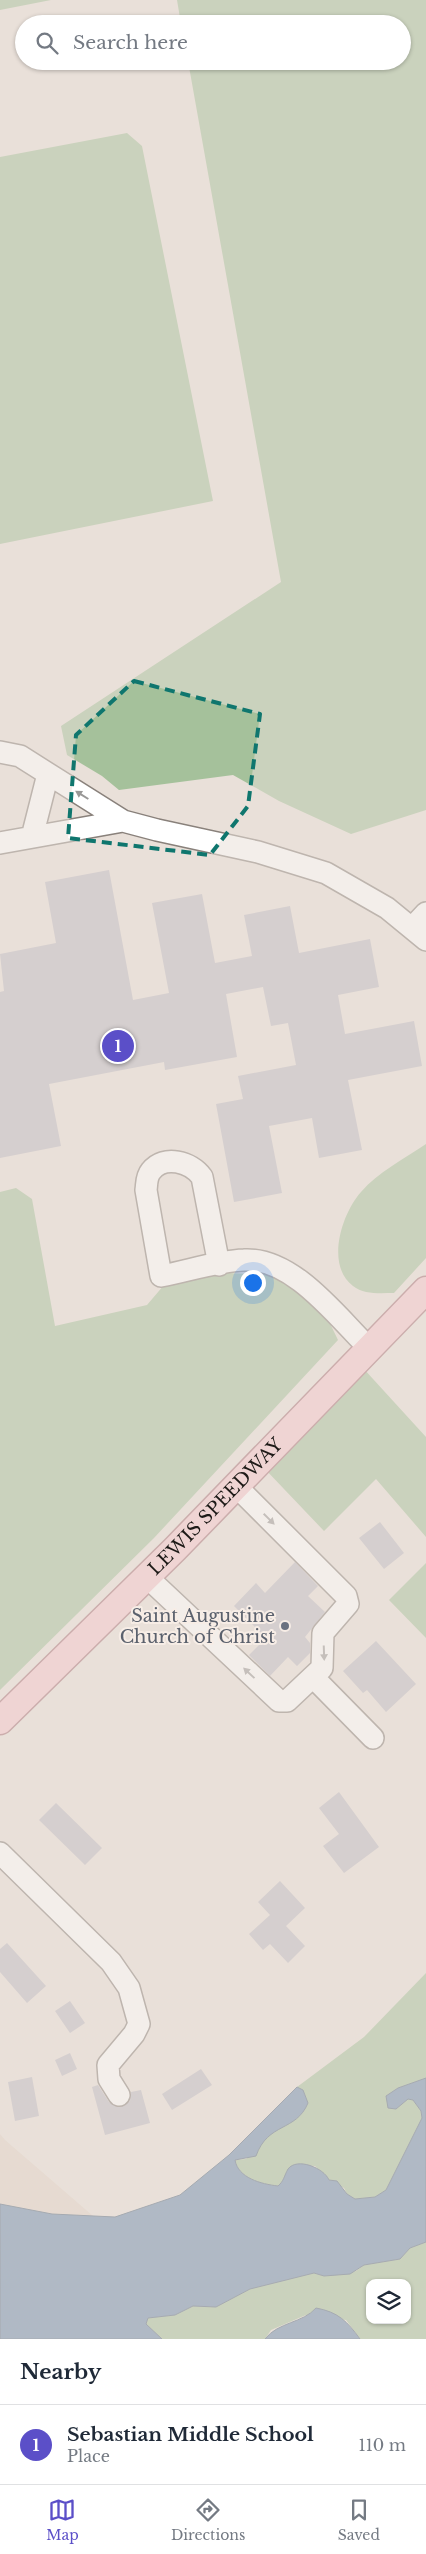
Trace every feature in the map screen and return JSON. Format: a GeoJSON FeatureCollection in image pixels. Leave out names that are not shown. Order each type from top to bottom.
{"type":"FeatureCollection","features":[{"type":"Feature","properties":{"kind":"main road","name":"LEWIS SPEEDWAY"},"geometry":{"type":"LineString","coordinates":[[0,1721],[147,1577],[426,1290]]}},
{"type":"Feature","properties":{"kind":"lane"},"geometry":{"type":"LineString","coordinates":[[0,752],[20,756],[123,821],[293,861],[357,889],[421,927]]}},
{"type":"Feature","properties":{"kind":"lane"},"geometry":{"type":"LineString","coordinates":[[32,837],[48,774]]}},
{"type":"Feature","properties":{"kind":"lane"},"geometry":{"type":"LineString","coordinates":[[0,843],[123,821]]}},
{"type":"Feature","properties":{"kind":"lane"},"geometry":{"type":"LineString","coordinates":[[219,1265],[202,1177],[192,1166],[185,1163],[171,1162],[157,1165],[147,1177],[146,1190],[161,1276],[219,1265],[244,1260],[259,1261],[287,1270],[299,1279],[369,1348]]}},
{"type":"Feature","properties":{"kind":"lane"},"geometry":{"type":"LineString","coordinates":[[147,1577],[279,1701],[286,1701],[313,1677],[324,1663],[324,1633],[348,1604],[346,1596],[235,1485]]}},
{"type":"Feature","properties":{"kind":"lane"},"geometry":{"type":"LineString","coordinates":[[313,1677],[373,1738]]}},
{"type":"Feature","properties":{"kind":"lane"},"geometry":{"type":"LineString","coordinates":[[0,1853],[111,1962],[129,1988],[139,2024],[134,2034],[108,2065],[108,2079],[119,2095]]}},
{"type":"Feature","properties":{"kind":"highlighted area"},"geometry":{"type":"Polygon","coordinates":[[[134,681],[260,714],[248,806],[210,855],[68,838],[76,735],[134,681]]]}},
{"type":"Feature","properties":{"kind":"shaded area"},"geometry":{"type":"Polygon","coordinates":[[[0,2134],[93,2216],[52,2214],[0,2204],[0,2134]]]}},
{"type":"Feature","properties":{"kind":"green space"},"geometry":{"type":"Polygon","coordinates":[[[0,0],[51,0],[0,10],[0,0]]]}},
{"type":"Feature","properties":{"kind":"green space"},"geometry":{"type":"Polygon","coordinates":[[[177,0],[426,0],[426,810],[351,834],[279,801],[233,775],[119,790],[102,776],[67,755],[61,726],[281,582],[190,70],[411,70],[411,15],[180,15],[177,0]]]}},
{"type":"Feature","properties":{"kind":"green space"},"geometry":{"type":"Polygon","coordinates":[[[127,133],[142,146],[213,501],[0,544],[0,157],[127,133]]]}},
{"type":"Feature","properties":{"kind":"green space"},"geometry":{"type":"Polygon","coordinates":[[[426,1144],[426,1258],[394,1293],[373,1293],[357,1289],[345,1277],[338,1253],[339,1239],[348,1213],[354,1201],[375,1178],[426,1144]]]}},
{"type":"Feature","properties":{"kind":"green space"},"geometry":{"type":"Polygon","coordinates":[[[16,1188],[32,1199],[55,1326],[147,1305],[164,1285],[228,1273],[277,1275],[321,1305],[338,1340],[154,1538],[0,1690],[0,1192],[16,1188]]]}},
{"type":"Feature","properties":{"kind":"green space"},"geometry":{"type":"Polygon","coordinates":[[[363,1368],[426,1437],[426,1537],[376,1479],[324,1531],[264,1468],[363,1368]]]}},
{"type":"Feature","properties":{"kind":"green space"},"geometry":{"type":"Polygon","coordinates":[[[426,1563],[426,1638],[389,1600],[426,1563]]]}},
{"type":"Feature","properties":{"kind":"green space"},"geometry":{"type":"Polygon","coordinates":[[[426,1973],[426,2078],[398,2088],[386,2096],[389,2108],[396,2109],[408,2099],[413,2100],[421,2111],[422,2118],[386,2190],[375,2197],[355,2199],[347,2194],[344,2188],[329,2180],[315,2166],[290,2168],[284,2180],[278,2186],[258,2182],[245,2176],[235,2160],[246,2159],[271,2133],[280,2126],[298,2118],[305,2110],[308,2103],[303,2090],[297,2087],[364,2037],[426,1973]]]}},
{"type":"Feature","properties":{"kind":"green space"},"geometry":{"type":"Polygon","coordinates":[[[426,2242],[426,2339],[360,2339],[346,2320],[306,2315],[271,2330],[265,2339],[162,2339],[146,2324],[148,2318],[175,2315],[193,2306],[216,2307],[250,2289],[314,2273],[324,2276],[356,2271],[364,2265],[400,2259],[410,2248],[426,2242]]]}},
{"type":"Feature","properties":{"kind":"water"},"geometry":{"type":"Polygon","coordinates":[[[426,2078],[426,2242],[410,2248],[400,2259],[364,2265],[350,2274],[324,2276],[314,2273],[250,2289],[216,2307],[193,2306],[175,2315],[148,2318],[146,2324],[162,2339],[0,2339],[0,2204],[52,2214],[115,2217],[180,2195],[229,2155],[297,2087],[303,2090],[308,2103],[303,2112],[289,2124],[268,2137],[261,2145],[256,2156],[235,2160],[237,2166],[245,2176],[251,2179],[278,2186],[288,2169],[298,2164],[304,2164],[316,2168],[329,2180],[337,2181],[347,2194],[355,2199],[375,2197],[386,2190],[422,2118],[421,2111],[413,2100],[408,2099],[396,2109],[388,2108],[386,2096],[398,2088],[426,2078]]]}},
{"type":"Feature","properties":{"kind":"water"},"geometry":{"type":"Polygon","coordinates":[[[316,2308],[341,2318],[360,2339],[265,2339],[270,2333],[304,2317],[316,2308]]]}},
{"type":"Feature","properties":{"kind":"building"},"geometry":{"type":"Polygon","coordinates":[[[109,870],[133,1000],[169,993],[152,903],[202,894],[215,963],[252,956],[244,915],[290,906],[299,953],[370,939],[379,987],[338,995],[345,1034],[414,1021],[422,1066],[348,1080],[362,1150],[319,1158],[312,1118],[269,1126],[282,1193],[234,1202],[216,1104],[243,1099],[238,1076],[296,1065],[288,1023],[271,1026],[263,987],[226,994],[237,1057],[165,1070],[164,1062],[49,1084],[61,1146],[0,1158],[0,992],[4,991],[0,954],[56,943],[45,882],[109,870]]]}},
{"type":"Feature","properties":{"kind":"building"},"geometry":{"type":"Polygon","coordinates":[[[380,1522],[404,1553],[384,1569],[359,1538],[380,1522]]]}},
{"type":"Feature","properties":{"kind":"building","name":"Saint Augustine Church of Christ"},"geometry":{"type":"Polygon","coordinates":[[[295,1562],[318,1586],[308,1596],[325,1612],[305,1637],[310,1643],[310,1653],[297,1666],[288,1657],[270,1676],[249,1655],[266,1638],[234,1606],[256,1583],[265,1593],[295,1562]]]}},
{"type":"Feature","properties":{"kind":"building"},"geometry":{"type":"Polygon","coordinates":[[[376,1641],[416,1684],[386,1712],[367,1690],[363,1693],[343,1671],[376,1641]]]}},
{"type":"Feature","properties":{"kind":"building"},"geometry":{"type":"Polygon","coordinates":[[[339,1792],[379,1847],[344,1873],[323,1846],[339,1834],[319,1808],[339,1792]]]}},
{"type":"Feature","properties":{"kind":"building"},"geometry":{"type":"Polygon","coordinates":[[[56,1803],[102,1848],[85,1865],[39,1820],[56,1803]]]}},
{"type":"Feature","properties":{"kind":"building"},"geometry":{"type":"Polygon","coordinates":[[[280,1881],[305,1908],[286,1926],[305,1946],[288,1963],[270,1944],[263,1950],[249,1934],[270,1915],[258,1902],[280,1881]]]}},
{"type":"Feature","properties":{"kind":"building"},"geometry":{"type":"Polygon","coordinates":[[[7,1943],[46,1986],[27,2003],[0,1972],[0,1949],[7,1943]]]}},
{"type":"Feature","properties":{"kind":"building"},"geometry":{"type":"Polygon","coordinates":[[[70,2001],[85,2023],[70,2033],[55,2011],[70,2001]]]}},
{"type":"Feature","properties":{"kind":"building"},"geometry":{"type":"Polygon","coordinates":[[[70,2053],[77,2069],[62,2076],[55,2060],[70,2053]]]}},
{"type":"Feature","properties":{"kind":"building"},"geometry":{"type":"Polygon","coordinates":[[[201,2069],[212,2085],[172,2110],[162,2094],[201,2069]]]}},
{"type":"Feature","properties":{"kind":"building"},"geometry":{"type":"Polygon","coordinates":[[[32,2077],[39,2116],[15,2121],[8,2082],[32,2077]]]}},
{"type":"Feature","properties":{"kind":"building"},"geometry":{"type":"Polygon","coordinates":[[[98,2085],[109,2102],[119,2107],[130,2101],[131,2092],[141,2090],[150,2123],[105,2135],[92,2087],[98,2085]]]}},
{"type":"Feature","properties":{"kind":"place","name":"Sebastian Middle School"},"geometry":{"type":"Point","coordinates":[118,1046]}},
{"type":"Feature","properties":{"kind":"place","name":"Saint Augustine Church of Christ"},"geometry":{"type":"Point","coordinates":[285,1626]}}]}
